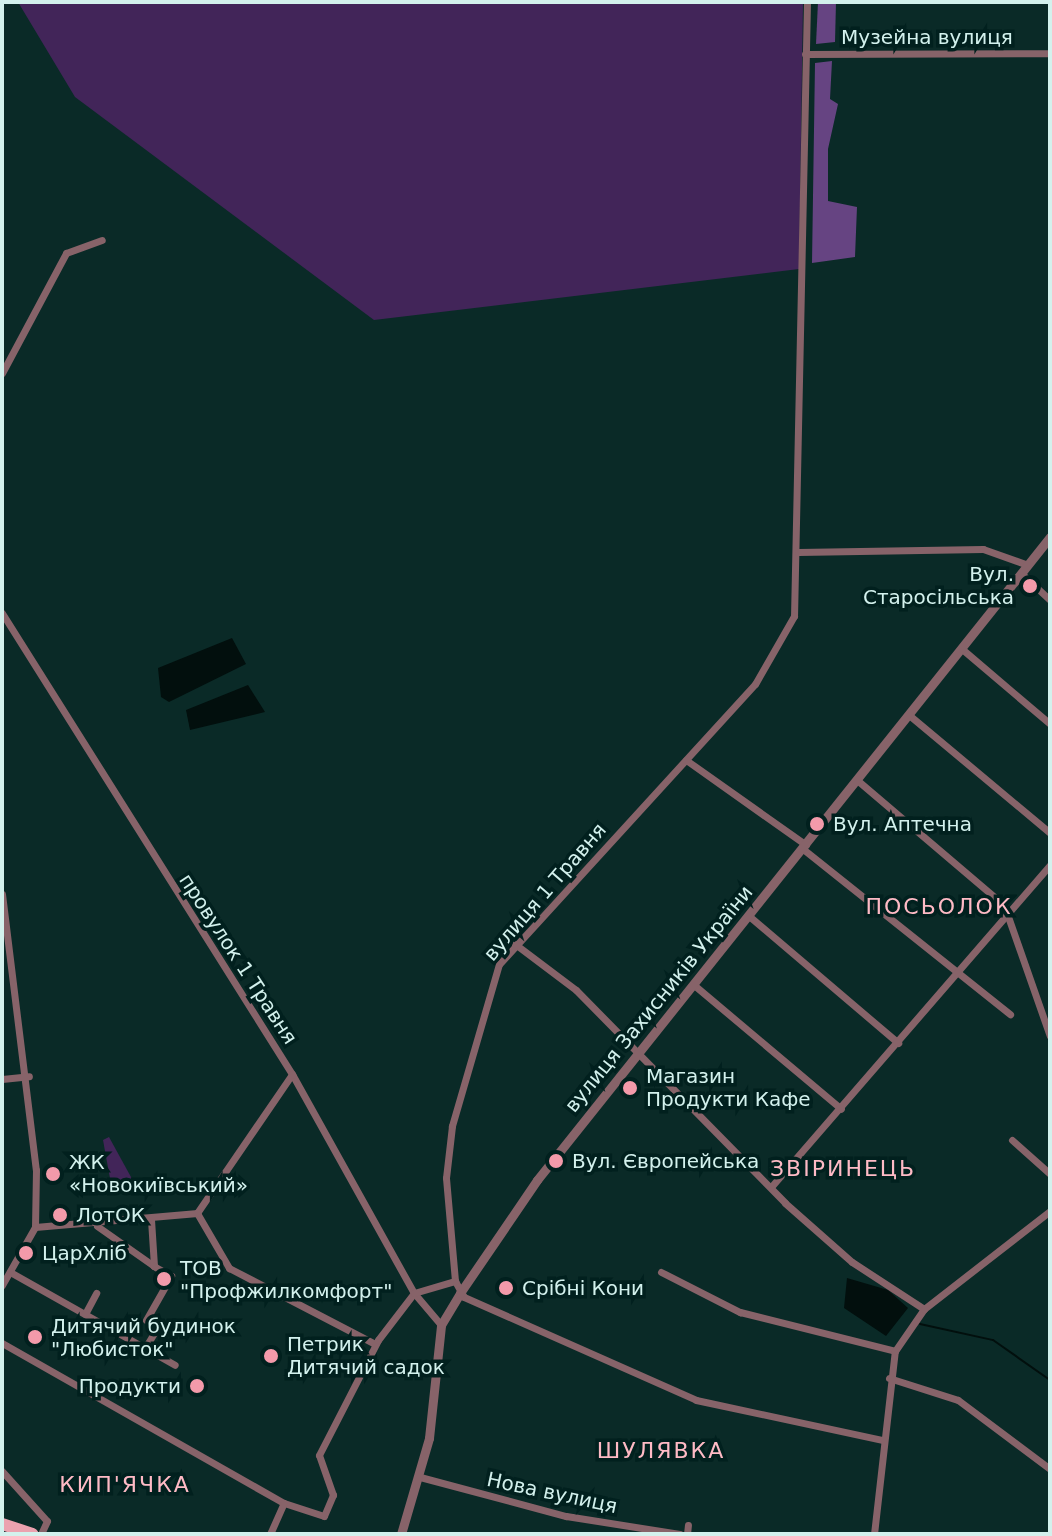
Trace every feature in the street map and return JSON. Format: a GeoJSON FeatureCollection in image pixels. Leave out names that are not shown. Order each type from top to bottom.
{"type":"FeatureCollection","features":[{"type":"Feature","properties":{"kind":"main road"},"geometry":{"type":"LineString","coordinates":[[2,1524],[32,1534]]}},
{"type":"Feature","properties":{"kind":"street","name":"вулиця 1 Травня"},"geometry":{"type":"LineString","coordinates":[[460,1293],[455,1281],[446,1178],[452,1126],[487,989],[515,944],[686,760],[783,642],[794,616],[798,552],[807,2]]}},
{"type":"Feature","properties":{"kind":"street","name":"Музейна вулиця"},"geometry":{"type":"LineString","coordinates":[[805,54],[1050,53]]}},
{"type":"Feature","properties":{"kind":"street"},"geometry":{"type":"LineString","coordinates":[[2,373],[66,253],[102,240]]}},
{"type":"Feature","properties":{"kind":"street","name":"вулиця Захисників України"},"geometry":{"type":"LineString","coordinates":[[401,1534],[420,1477],[441,1325],[460,1293],[537,1180],[1050,537]]}},
{"type":"Feature","properties":{"kind":"street"},"geometry":{"type":"LineString","coordinates":[[798,552],[983,549],[1024,569],[1050,600]]}},
{"type":"Feature","properties":{"kind":"street","name":"провулок 1 Травня"},"geometry":{"type":"LineString","coordinates":[[2,613],[292,1074],[414,1293],[441,1325]]}},
{"type":"Feature","properties":{"kind":"street"},"geometry":{"type":"LineString","coordinates":[[962,649],[1050,724]]}},
{"type":"Feature","properties":{"kind":"street"},"geometry":{"type":"LineString","coordinates":[[909,715],[1050,833]]}},
{"type":"Feature","properties":{"kind":"street"},"geometry":{"type":"LineString","coordinates":[[686,760],[804,847],[955,977],[1010,1014]]}},
{"type":"Feature","properties":{"kind":"street"},"geometry":{"type":"LineString","coordinates":[[857,780],[1004,905],[1050,1036]]}},
{"type":"Feature","properties":{"kind":"street"},"geometry":{"type":"LineString","coordinates":[[771,1187],[1050,865]]}},
{"type":"Feature","properties":{"kind":"street"},"geometry":{"type":"LineString","coordinates":[[2,894],[4,957],[29,1076],[35,1227],[2,1285]]}},
{"type":"Feature","properties":{"kind":"street"},"geometry":{"type":"LineString","coordinates":[[749,916],[898,1043]]}},
{"type":"Feature","properties":{"kind":"street"},"geometry":{"type":"LineString","coordinates":[[515,944],[576,990],[637,1056],[852,1262],[924,1309]]}},
{"type":"Feature","properties":{"kind":"street"},"geometry":{"type":"LineString","coordinates":[[694,985],[841,1109]]}},
{"type":"Feature","properties":{"kind":"street"},"geometry":{"type":"LineString","coordinates":[[35,1227],[97,1226],[197,1213],[292,1074]]}},
{"type":"Feature","properties":{"kind":"street"},"geometry":{"type":"LineString","coordinates":[[2,1079],[29,1076]]}},
{"type":"Feature","properties":{"kind":"street"},"geometry":{"type":"LineString","coordinates":[[1012,1140],[1050,1174]]}},
{"type":"Feature","properties":{"kind":"street"},"geometry":{"type":"LineString","coordinates":[[874,1534],[889,1378],[895,1351],[924,1309],[1050,1211]]}},
{"type":"Feature","properties":{"kind":"street"},"geometry":{"type":"LineString","coordinates":[[197,1213],[229,1268],[375,1344]]}},
{"type":"Feature","properties":{"kind":"street"},"geometry":{"type":"LineString","coordinates":[[151,1220],[154,1266]]}},
{"type":"Feature","properties":{"kind":"street"},"geometry":{"type":"LineString","coordinates":[[97,1226],[171,1276],[146,1320],[158,1326],[145,1348]]}},
{"type":"Feature","properties":{"kind":"street"},"geometry":{"type":"LineString","coordinates":[[10,1272],[175,1365]]}},
{"type":"Feature","properties":{"kind":"street"},"geometry":{"type":"LineString","coordinates":[[661,1272],[740,1312],[895,1351]]}},
{"type":"Feature","properties":{"kind":"street"},"geometry":{"type":"LineString","coordinates":[[3,1345],[284,1503],[324,1516],[333,1495],[319,1455],[375,1344],[414,1293],[455,1281]]}},
{"type":"Feature","properties":{"kind":"street"},"geometry":{"type":"LineString","coordinates":[[85,1314],[96,1293]]}},
{"type":"Feature","properties":{"kind":"street"},"geometry":{"type":"LineString","coordinates":[[460,1293],[522,1328],[696,1400],[882,1440]]}},
{"type":"Feature","properties":{"kind":"street"},"geometry":{"type":"LineString","coordinates":[[889,1378],[958,1400],[1050,1469]]}},
{"type":"Feature","properties":{"kind":"street"},"geometry":{"type":"LineString","coordinates":[[2,1471],[47,1521],[41,1534]]}},
{"type":"Feature","properties":{"kind":"street","name":"Нова вулиця"},"geometry":{"type":"LineString","coordinates":[[420,1477],[566,1516],[680,1534]]}},
{"type":"Feature","properties":{"kind":"street"},"geometry":{"type":"LineString","coordinates":[[270,1534],[284,1503]]}},
{"type":"Feature","properties":{"kind":"shaded area"},"geometry":{"type":"Polygon","coordinates":[[[18,2],[803,2],[799,269],[374,320],[75,97],[18,2]]]}},
{"type":"Feature","properties":{"kind":"shaded area"},"geometry":{"type":"Polygon","coordinates":[[[818,2],[836,2],[835,42],[816,44],[818,2]]]}},
{"type":"Feature","properties":{"kind":"shaded area"},"geometry":{"type":"Polygon","coordinates":[[[832,61],[830,99],[838,104],[828,149],[828,201],[857,207],[855,257],[812,263],[815,63],[832,61]]]}},
{"type":"Feature","properties":{"kind":"shaded area"},"geometry":{"type":"Polygon","coordinates":[[[232,638],[246,664],[169,702],[161,697],[158,668],[232,638]]]}},
{"type":"Feature","properties":{"kind":"shaded area"},"geometry":{"type":"Polygon","coordinates":[[[248,685],[265,712],[190,730],[186,710],[248,685]]]}},
{"type":"Feature","properties":{"kind":"shaded area"},"geometry":{"type":"Polygon","coordinates":[[[109,1137],[137,1188],[113,1195],[103,1140],[109,1137]]]}},
{"type":"Feature","properties":{"kind":"shaded area"},"geometry":{"type":"Polygon","coordinates":[[[847,1278],[888,1290],[908,1308],[886,1336],[844,1308],[847,1278]]]}},
{"type":"Feature","properties":{"kind":"waterway"},"geometry":{"type":"LineString","coordinates":[[920,1324],[993,1340],[1050,1380]]}},
{"type":"Feature","properties":{"kind":"place","name":"Вул. Старосільська"},"geometry":{"type":"Point","coordinates":[1030,586]}},
{"type":"Feature","properties":{"kind":"place","name":"Вул. Аптечна"},"geometry":{"type":"Point","coordinates":[817,824]}},
{"type":"Feature","properties":{"kind":"place","name":"Магазин Продукти Кафе"},"geometry":{"type":"Point","coordinates":[630,1088]}},
{"type":"Feature","properties":{"kind":"place","name":"Вул. Європейська"},"geometry":{"type":"Point","coordinates":[556,1161]}},
{"type":"Feature","properties":{"kind":"place","name":"ЖК «Новокиївський»"},"geometry":{"type":"Point","coordinates":[53,1174]}},
{"type":"Feature","properties":{"kind":"place","name":"ЛотОК"},"geometry":{"type":"Point","coordinates":[60,1215]}},
{"type":"Feature","properties":{"kind":"place","name":"ЦарХліб"},"geometry":{"type":"Point","coordinates":[26,1253]}},
{"type":"Feature","properties":{"kind":"place","name":"ТОВ \"Профжилкомфорт\""},"geometry":{"type":"Point","coordinates":[164,1279]}},
{"type":"Feature","properties":{"kind":"place","name":"Срібні Кони"},"geometry":{"type":"Point","coordinates":[506,1288]}},
{"type":"Feature","properties":{"kind":"place","name":"Дитячий будинок \"Любисток\""},"geometry":{"type":"Point","coordinates":[35,1337]}},
{"type":"Feature","properties":{"kind":"place","name":"Петрик Дитячий садок"},"geometry":{"type":"Point","coordinates":[271,1356]}},
{"type":"Feature","properties":{"kind":"place","name":"Продукти"},"geometry":{"type":"Point","coordinates":[197,1386]}},
{"type":"Feature","properties":{"kind":"district","name":"ПОСЬОЛОК"},"geometry":{"type":"Point","coordinates":[939,907]}},
{"type":"Feature","properties":{"kind":"district","name":"ЗВІРИНЕЦЬ"},"geometry":{"type":"Point","coordinates":[843,1169]}},
{"type":"Feature","properties":{"kind":"district","name":"ШУЛЯВКА"},"geometry":{"type":"Point","coordinates":[661,1451]}},
{"type":"Feature","properties":{"kind":"district","name":"КИП'ЯЧКА"},"geometry":{"type":"Point","coordinates":[125,1485]}}]}
